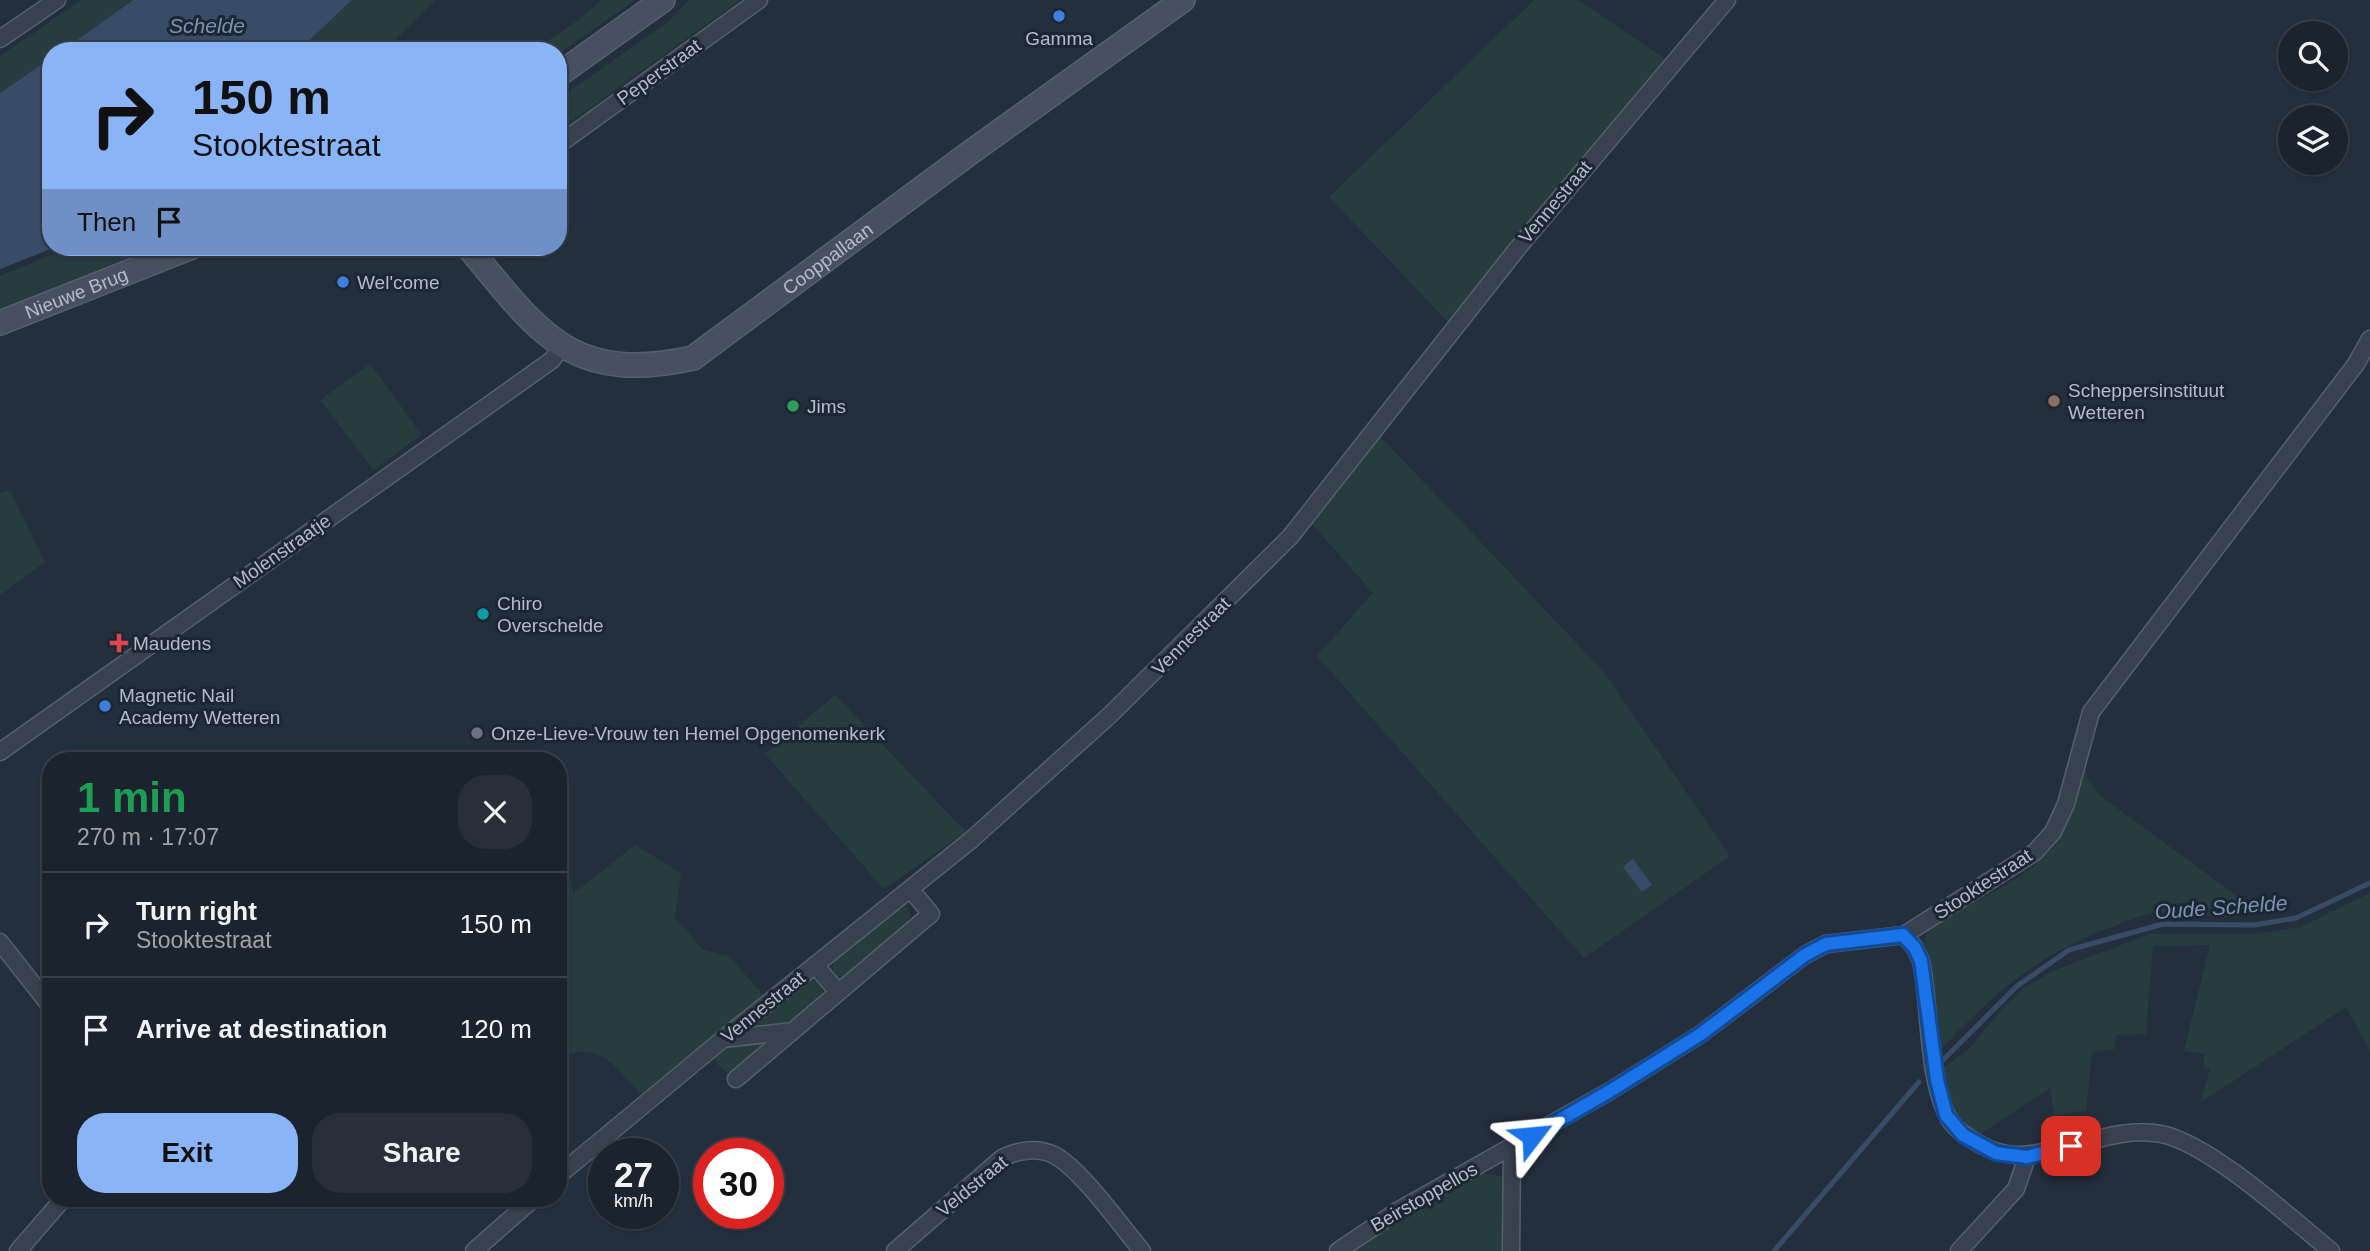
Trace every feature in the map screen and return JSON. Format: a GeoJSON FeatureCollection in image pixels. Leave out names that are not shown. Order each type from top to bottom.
{"type":"FeatureCollection","features":[{"type":"Feature","properties":{"kind":"street"},"geometry":{"type":"LineString","coordinates":[[0,39],[57,0]]}},
{"type":"Feature","properties":{"kind":"street"},"geometry":{"type":"LineString","coordinates":[[567,69],[663,0]]}},
{"type":"Feature","properties":{"kind":"street","name":"Peperstraat"},"geometry":{"type":"LineString","coordinates":[[567,139],[759,0]]}},
{"type":"Feature","properties":{"kind":"street","name":"Cooppallaan"},"geometry":{"type":"LineString","coordinates":[[476,256],[515,303],[561,347],[628,367],[660,365],[692,358],[1183,0]]}},
{"type":"Feature","properties":{"kind":"street","name":"Vennestraat"},"geometry":{"type":"LineString","coordinates":[[567,1169],[723,1039],[911,890],[1057,764],[1174,654],[1290,537],[1517,248],[1727,0]]}},
{"type":"Feature","properties":{"kind":"street","name":"Nieuwe Brug"},"geometry":{"type":"LineString","coordinates":[[0,323],[169,256]]}},
{"type":"Feature","properties":{"kind":"street","name":"Stooktestraat"},"geometry":{"type":"LineString","coordinates":[[1903,935],[2035,852],[2053,832],[2066,804],[2091,712],[2356,364],[2370,339]]}},
{"type":"Feature","properties":{"kind":"street","name":"Molenstraatje"},"geometry":{"type":"LineString","coordinates":[[0,752],[552,360],[561,347]]}},
{"type":"Feature","properties":{"kind":"street"},"geometry":{"type":"LineString","coordinates":[[736,1079],[931,914],[911,890]]}},
{"type":"Feature","properties":{"kind":"street"},"geometry":{"type":"LineString","coordinates":[[1903,935],[1915,948],[1921,961],[1937,1080],[1946,1115],[1963,1135],[1996,1153],[2027,1157],[2137,1131],[2164,1135],[2186,1143],[2209,1157],[2270,1200],[2331,1251]]}},
{"type":"Feature","properties":{"kind":"street","name":"Beirstoppellos"},"geometry":{"type":"LineString","coordinates":[[1338,1251],[1398,1210],[1610,1091],[1701,1034],[1805,955],[1826,944],[1903,935]]}},
{"type":"Feature","properties":{"kind":"street"},"geometry":{"type":"LineString","coordinates":[[0,942],[42,996]]}},
{"type":"Feature","properties":{"kind":"street"},"geometry":{"type":"LineString","coordinates":[[815,965],[838,992]]}},
{"type":"Feature","properties":{"kind":"street"},"geometry":{"type":"LineString","coordinates":[[723,1039],[793,1031]]}},
{"type":"Feature","properties":{"kind":"street"},"geometry":{"type":"LineString","coordinates":[[1511,1251],[1512,1147]]}},
{"type":"Feature","properties":{"kind":"street","name":"Veldstraat"},"geometry":{"type":"LineString","coordinates":[[895,1251],[1002,1158],[1017,1151],[1055,1155],[1078,1175],[1142,1251]]}},
{"type":"Feature","properties":{"kind":"street"},"geometry":{"type":"LineString","coordinates":[[1959,1251],[2016,1189],[2027,1157]]}},
{"type":"Feature","properties":{"kind":"street"},"geometry":{"type":"LineString","coordinates":[[18,1251],[56,1207]]}},
{"type":"Feature","properties":{"kind":"street"},"geometry":{"type":"LineString","coordinates":[[474,1251],[524,1207]]}},
{"type":"Feature","properties":{"kind":"green space"},"geometry":{"type":"Polygon","coordinates":[[[82,0],[133,0],[75,42],[42,42],[42,64],[0,93],[0,56],[82,0]]]}},
{"type":"Feature","properties":{"kind":"green space"},"geometry":{"type":"Polygon","coordinates":[[[352,0],[435,0],[393,42],[308,42],[352,0]]]}},
{"type":"Feature","properties":{"kind":"green space"},"geometry":{"type":"Polygon","coordinates":[[[601,0],[635,0],[567,48],[567,42],[546,42],[580,19],[601,0]]]}},
{"type":"Feature","properties":{"kind":"green space"},"geometry":{"type":"Polygon","coordinates":[[[689,0],[740,0],[567,125],[567,93],[668,22],[689,0]]]}},
{"type":"Feature","properties":{"kind":"green space"},"geometry":{"type":"Polygon","coordinates":[[[1534,0],[1578,0],[1667,60],[1581,158],[1449,323],[1329,197],[1534,0]]]}},
{"type":"Feature","properties":{"kind":"green space"},"geometry":{"type":"Polygon","coordinates":[[[48,256],[133,256],[0,310],[0,276],[48,256]]]}},
{"type":"Feature","properties":{"kind":"green space"},"geometry":{"type":"Polygon","coordinates":[[[370,364],[422,435],[373,470],[320,400],[370,364]]]}},
{"type":"Feature","properties":{"kind":"green space"},"geometry":{"type":"Polygon","coordinates":[[[1380,436],[1603,671],[1730,856],[1584,958],[1317,656],[1373,593],[1312,524],[1380,436]]]}},
{"type":"Feature","properties":{"kind":"green space"},"geometry":{"type":"Polygon","coordinates":[[[10,490],[45,562],[0,595],[0,493],[10,490]]]}},
{"type":"Feature","properties":{"kind":"green space"},"geometry":{"type":"Polygon","coordinates":[[[835,695],[966,832],[884,889],[765,754],[835,695]]]}},
{"type":"Feature","properties":{"kind":"green space"},"geometry":{"type":"Polygon","coordinates":[[[2086,764],[2087,777],[2098,794],[2260,913],[2247,910],[2246,916],[2235,917],[2160,912],[2134,918],[2083,938],[2038,963],[2018,978],[1979,1011],[1941,1049],[1925,940],[1927,932],[2016,879],[2047,854],[2068,822],[2086,764]]]}},
{"type":"Feature","properties":{"kind":"green space"},"geometry":{"type":"Polygon","coordinates":[[[635,845],[681,873],[675,917],[703,950],[729,956],[763,995],[641,1094],[605,1058],[584,1052],[567,1055],[567,863],[573,894],[635,845]]]}},
{"type":"Feature","properties":{"kind":"green space"},"geometry":{"type":"Polygon","coordinates":[[[2370,893],[2370,1051],[2346,1007],[2200,1103],[2210,1069],[2203,1068],[2205,1054],[2184,1051],[2210,945],[2153,946],[2146,1034],[2116,1035],[2115,1049],[2092,1052],[2086,1110],[2054,1116],[2050,1088],[1979,1135],[1963,1121],[1948,1098],[1943,1068],[1969,1049],[2002,1009],[2024,988],[2055,970],[2150,934],[2257,934],[2300,927],[2370,893]]]}},
{"type":"Feature","properties":{"kind":"green space"},"geometry":{"type":"Polygon","coordinates":[[[906,907],[911,914],[907,925],[846,976],[836,977],[832,972],[835,955],[889,913],[906,907]]]}},
{"type":"Feature","properties":{"kind":"green space"},"geometry":{"type":"Polygon","coordinates":[[[809,979],[822,984],[822,997],[787,1026],[738,1032],[809,979]]]}},
{"type":"Feature","properties":{"kind":"green space"},"geometry":{"type":"Polygon","coordinates":[[[776,1037],[730,1075],[717,1064],[714,1054],[729,1043],[776,1037]]]}},
{"type":"Feature","properties":{"kind":"green space"},"geometry":{"type":"Polygon","coordinates":[[[1480,1173],[1502,1176],[1504,1251],[1349,1251],[1372,1233],[1480,1173]]]}},
{"type":"Feature","properties":{"kind":"water","name":"Schelde"},"geometry":{"type":"Polygon","coordinates":[[[133,0],[352,0],[308,42],[75,42],[133,0]]]}},
{"type":"Feature","properties":{"kind":"water"},"geometry":{"type":"Polygon","coordinates":[[[42,64],[42,252],[0,269],[0,93],[42,64]]]}},
{"type":"Feature","properties":{"kind":"water"},"geometry":{"type":"Polygon","coordinates":[[[1633,859],[1652,885],[1642,892],[1623,867],[1633,859]]]}},
{"type":"Feature","properties":{"kind":"waterway","name":"Oude Schelde"},"geometry":{"type":"LineString","coordinates":[[1943,1060],[2017,986],[2069,950],[2163,924],[2254,925],[2296,918],[2370,883]]}},
{"type":"Feature","properties":{"kind":"waterway","name":"Oude Schelde"},"geometry":{"type":"LineString","coordinates":[[1774,1251],[1919,1082]]}},
{"type":"Feature","properties":{"kind":"place","name":"Gamma"},"geometry":{"type":"Point","coordinates":[1059,16]}},
{"type":"Feature","properties":{"kind":"place","name":"Wel'come"},"geometry":{"type":"Point","coordinates":[343,282]}},
{"type":"Feature","properties":{"kind":"place","name":"Scheppersinstituut Wetteren"},"geometry":{"type":"Point","coordinates":[2054,401]}},
{"type":"Feature","properties":{"kind":"place","name":"Jims"},"geometry":{"type":"Point","coordinates":[793,406]}},
{"type":"Feature","properties":{"kind":"place","name":"Chiro Overschelde"},"geometry":{"type":"Point","coordinates":[483,614]}},
{"type":"Feature","properties":{"kind":"place","name":"Maudens"},"geometry":{"type":"Point","coordinates":[119,643]}},
{"type":"Feature","properties":{"kind":"place","name":"Magnetic Nail Academy Wetteren"},"geometry":{"type":"Point","coordinates":[105,706]}},
{"type":"Feature","properties":{"kind":"place","name":"Onze-Lieve-Vrouw ten Hemel Opgenomenkerk"},"geometry":{"type":"Point","coordinates":[477,733]}},
{"type":"Feature","properties":{"kind":"route"},"geometry":{"type":"LineString","coordinates":[[1532,1136],[1701,1034],[1805,955],[1826,944],[1903,935],[1915,948],[1921,961],[1937,1080],[1946,1115],[1963,1135],[1996,1153],[2027,1157],[2071,1146]]}}]}
